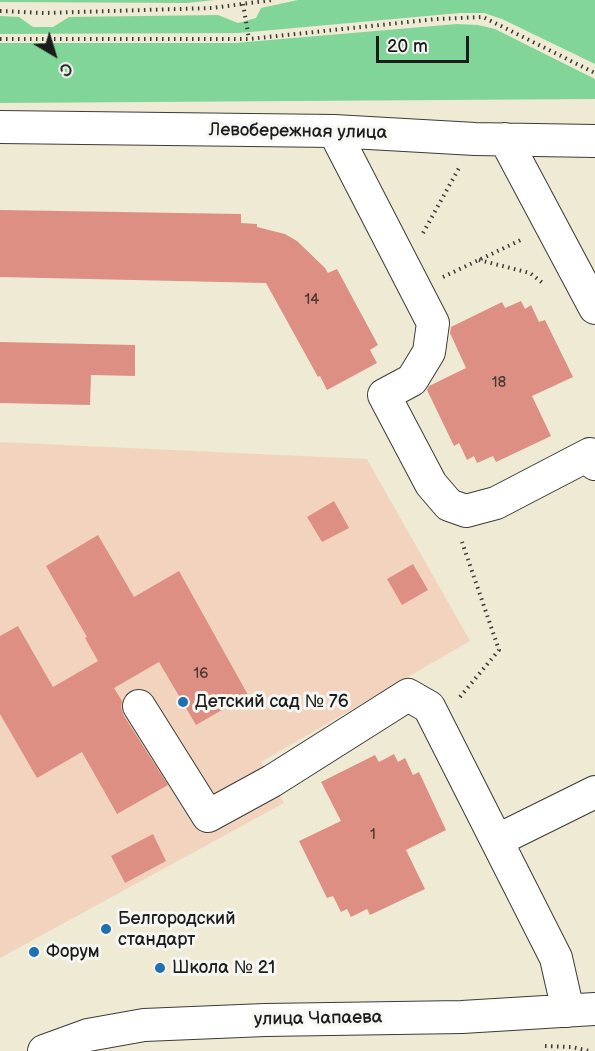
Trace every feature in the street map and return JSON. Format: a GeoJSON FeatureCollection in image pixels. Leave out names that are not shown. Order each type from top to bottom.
{"type":"FeatureCollection","features":[{"type":"Feature","properties":{"kind":"street","name":"Левобережная улица"},"geometry":{"type":"LineString","coordinates":[[0,127],[334,131],[490,139],[595,141]]}},
{"type":"Feature","properties":{"kind":"street"},"geometry":{"type":"LineString","coordinates":[[334,131],[433,323],[429,352],[412,380],[384,395],[431,484],[449,505],[466,511],[496,503],[590,454],[595,464]]}},
{"type":"Feature","properties":{"kind":"street"},"geometry":{"type":"LineString","coordinates":[[490,139],[551,226],[595,308]]}},
{"type":"Feature","properties":{"kind":"street"},"geometry":{"type":"LineString","coordinates":[[139,706],[208,816],[272,781],[408,695],[429,707],[498,840],[581,1010]]}},
{"type":"Feature","properties":{"kind":"street"},"geometry":{"type":"LineString","coordinates":[[498,840],[595,792]]}},
{"type":"Feature","properties":{"kind":"street","name":"улица Чапаева"},"geometry":{"type":"LineString","coordinates":[[44,1051],[88,1035],[144,1025],[266,1020],[462,1017],[581,1010]]}},
{"type":"Feature","properties":{"kind":"path"},"geometry":{"type":"LineString","coordinates":[[0,11],[66,12],[212,8],[272,0]]}},
{"type":"Feature","properties":{"kind":"path"},"geometry":{"type":"LineString","coordinates":[[243,4],[249,39]]}},
{"type":"Feature","properties":{"kind":"path"},"geometry":{"type":"LineString","coordinates":[[0,39],[249,39],[436,19],[483,17],[595,73]]}},
{"type":"Feature","properties":{"kind":"path"},"geometry":{"type":"LineString","coordinates":[[410,278],[490,139]]}},
{"type":"Feature","properties":{"kind":"path"},"geometry":{"type":"LineString","coordinates":[[410,278],[479,260],[551,226]]}},
{"type":"Feature","properties":{"kind":"path"},"geometry":{"type":"LineString","coordinates":[[479,260],[530,273],[549,287]]}},
{"type":"Feature","properties":{"kind":"path"},"geometry":{"type":"LineString","coordinates":[[438,723],[499,650],[449,505]]}},
{"type":"Feature","properties":{"kind":"shaded area","name":"Детский сад № 76"},"geometry":{"type":"Polygon","coordinates":[[[0,442],[367,459],[470,641],[261,762],[284,803],[0,958],[0,442]]]}},
{"type":"Feature","properties":{"kind":"green space"},"geometry":{"type":"Polygon","coordinates":[[[0,0],[214,0],[187,3],[0,2],[0,0]]]}},
{"type":"Feature","properties":{"kind":"green space"},"geometry":{"type":"Polygon","coordinates":[[[298,0],[595,0],[595,64],[502,19],[484,13],[460,13],[239,33],[0,34],[0,16],[19,17],[33,27],[53,27],[69,17],[218,15],[238,23],[256,18],[261,8],[298,0]]]}},
{"type":"Feature","properties":{"kind":"green space"},"geometry":{"type":"Polygon","coordinates":[[[457,24],[495,29],[595,79],[595,99],[0,103],[0,43],[235,43],[457,24]]]}},
{"type":"Feature","properties":{"kind":"building"},"geometry":{"type":"Polygon","coordinates":[[[0,210],[241,214],[241,223],[257,224],[257,227],[285,234],[297,241],[328,273],[337,269],[378,345],[370,350],[377,363],[327,390],[266,283],[0,277],[0,210]]]}},
{"type":"Feature","properties":{"kind":"building"},"geometry":{"type":"Polygon","coordinates":[[[521,301],[525,309],[531,305],[539,322],[545,320],[573,377],[532,396],[551,436],[496,462],[493,456],[477,463],[474,456],[467,460],[459,443],[454,446],[427,390],[429,386],[466,368],[450,333],[451,327],[502,302],[505,308],[521,301]]]}},
{"type":"Feature","properties":{"kind":"building"},"geometry":{"type":"Polygon","coordinates":[[[0,342],[135,345],[135,376],[91,375],[90,405],[0,403],[0,342]]]}},
{"type":"Feature","properties":{"kind":"building"},"geometry":{"type":"Polygon","coordinates":[[[334,501],[349,528],[322,542],[307,517],[334,501]]]}},
{"type":"Feature","properties":{"kind":"building"},"geometry":{"type":"Polygon","coordinates":[[[98,535],[134,597],[179,571],[248,695],[196,725],[159,662],[114,688],[122,701],[124,716],[168,785],[117,814],[82,752],[37,778],[0,714],[0,636],[18,626],[53,687],[98,661],[85,638],[87,637],[46,566],[98,535]]]}},
{"type":"Feature","properties":{"kind":"building"},"geometry":{"type":"Polygon","coordinates":[[[413,564],[428,590],[402,605],[387,579],[413,564]]]}},
{"type":"Feature","properties":{"kind":"building"},"geometry":{"type":"Polygon","coordinates":[[[394,754],[398,762],[405,758],[413,775],[419,772],[446,830],[406,850],[425,889],[370,915],[367,909],[351,917],[347,909],[341,912],[333,896],[327,898],[299,841],[341,821],[321,782],[375,755],[379,762],[394,754]]]}},
{"type":"Feature","properties":{"kind":"building"},"geometry":{"type":"Polygon","coordinates":[[[153,834],[166,861],[125,883],[111,856],[153,834]]]}},
{"type":"Feature","properties":{"kind":"place","name":"Детский сад № 76"},"geometry":{"type":"Point","coordinates":[183,702]}},
{"type":"Feature","properties":{"kind":"place","name":"Белгородский стандарт"},"geometry":{"type":"Point","coordinates":[106,929]}},
{"type":"Feature","properties":{"kind":"place","name":"Форум"},"geometry":{"type":"Point","coordinates":[34,952]}},
{"type":"Feature","properties":{"kind":"place","name":"Школа № 21"},"geometry":{"type":"Point","coordinates":[160,968]}}]}
